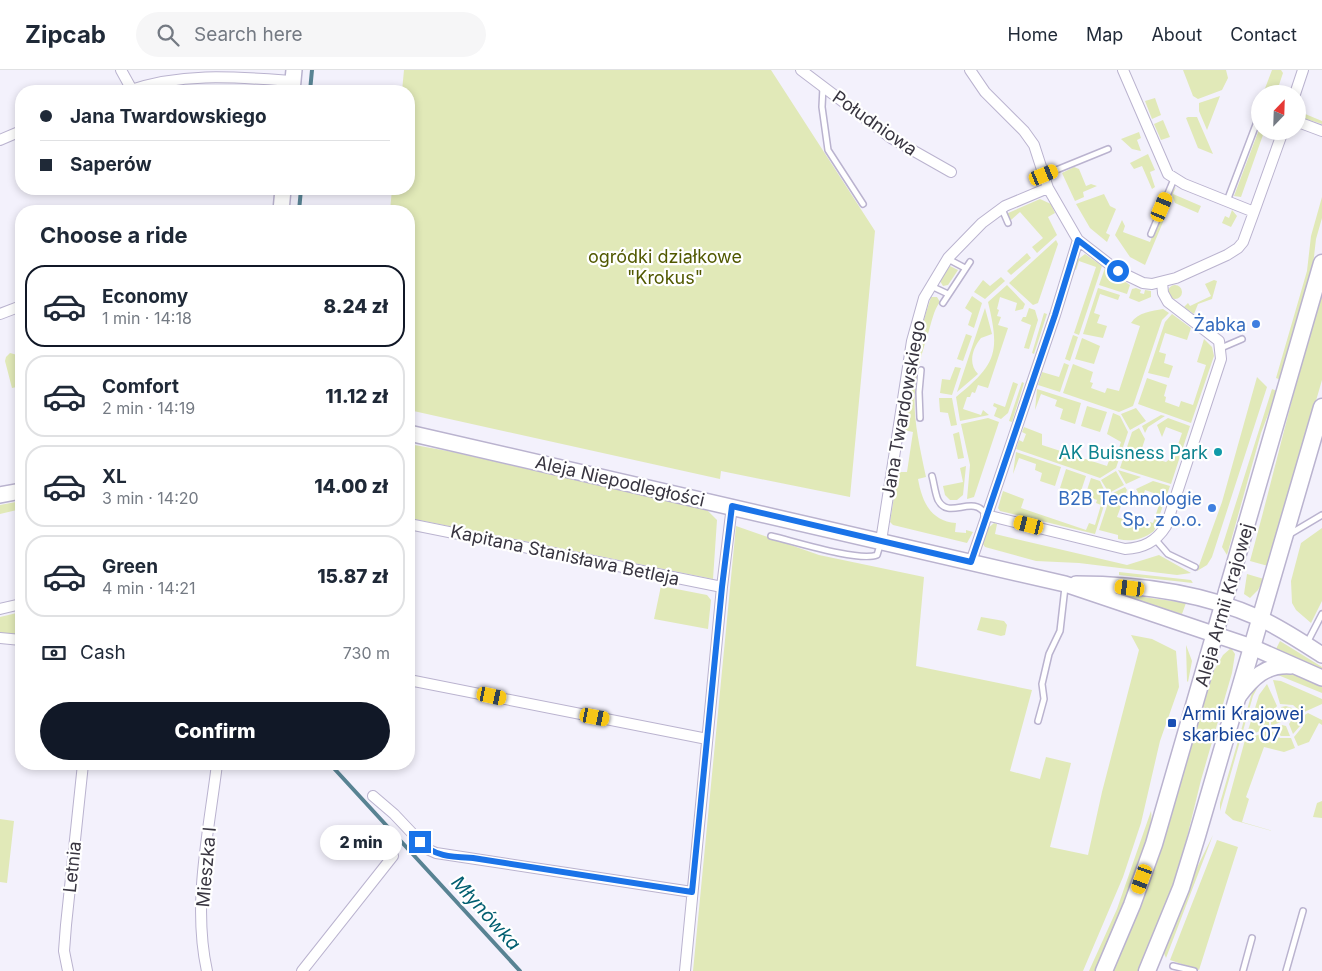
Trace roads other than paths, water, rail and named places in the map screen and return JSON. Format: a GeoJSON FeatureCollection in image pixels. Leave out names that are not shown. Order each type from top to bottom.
{"type":"FeatureCollection","features":[{"type":"Feature","properties":{"kind":"main road","name":"Aleja Armii Krajowej"},"geometry":{"type":"LineString","coordinates":[[1104,971],[1126,923],[1148,862],[1224,606],[1322,263]]}},
{"type":"Feature","properties":{"kind":"main road"},"geometry":{"type":"LineString","coordinates":[[1147,971],[1181,888],[1322,407]]}},
{"type":"Feature","properties":{"kind":"street"},"geometry":{"type":"LineString","coordinates":[[121,70],[127,85]]}},
{"type":"Feature","properties":{"kind":"street","name":"Południowa"},"geometry":{"type":"LineString","coordinates":[[801,70],[891,138],[950,172]]}},
{"type":"Feature","properties":{"kind":"street"},"geometry":{"type":"LineString","coordinates":[[970,70],[986,92],[1024,131],[1034,145],[1048,188],[1078,240],[1132,279],[1143,283],[1162,282],[1176,278],[1227,255],[1238,248],[1243,242],[1280,140]]}},
{"type":"Feature","properties":{"kind":"street"},"geometry":{"type":"LineString","coordinates":[[1123,70],[1151,140],[1168,174],[1174,179],[1254,212]]}},
{"type":"Feature","properties":{"kind":"street"},"geometry":{"type":"LineString","coordinates":[[1298,85],[1303,70]]}},
{"type":"Feature","properties":{"kind":"street"},"geometry":{"type":"LineString","coordinates":[[150,85],[188,77],[219,76],[293,81]]}},
{"type":"Feature","properties":{"kind":"street"},"geometry":{"type":"LineString","coordinates":[[1306,125],[1322,130]]}},
{"type":"Feature","properties":{"kind":"street"},"geometry":{"type":"LineString","coordinates":[[0,140],[15,134]]}},
{"type":"Feature","properties":{"kind":"street","name":"Jana Twardowskiego"},"geometry":{"type":"LineString","coordinates":[[881,541],[915,324],[931,286],[948,258],[962,241],[1002,208],[1048,188]]}},
{"type":"Feature","properties":{"kind":"street"},"geometry":{"type":"LineString","coordinates":[[971,562],[1055,315],[1078,240]]}},
{"type":"Feature","properties":{"kind":"street"},"geometry":{"type":"LineString","coordinates":[[986,515],[1125,549],[1139,548],[1154,539],[1166,526],[1221,359],[1221,348],[1219,341],[1214,335],[1168,302],[1162,282]]}},
{"type":"Feature","properties":{"kind":"street"},"geometry":{"type":"LineString","coordinates":[[0,314],[15,308]]}},
{"type":"Feature","properties":{"kind":"street","name":"Aleja Niepodległości"},"geometry":{"type":"LineString","coordinates":[[415,434],[1065,584],[1252,647],[1322,678]]}},
{"type":"Feature","properties":{"kind":"street"},"geometry":{"type":"LineString","coordinates":[[0,496],[15,492]]}},
{"type":"Feature","properties":{"kind":"street"},"geometry":{"type":"LineString","coordinates":[[685,971],[722,587],[732,506]]}},
{"type":"Feature","properties":{"kind":"street","name":"Kapitana Stanisława Betleja"},"geometry":{"type":"LineString","coordinates":[[415,525],[722,587]]}},
{"type":"Feature","properties":{"kind":"street","name":"Aleja Niepodległości"},"geometry":{"type":"LineString","coordinates":[[1065,584],[1105,585],[1178,593],[1260,618],[1322,655]]}},
{"type":"Feature","properties":{"kind":"street"},"geometry":{"type":"LineString","coordinates":[[0,609],[15,605]]}},
{"type":"Feature","properties":{"kind":"street"},"geometry":{"type":"LineString","coordinates":[[0,638],[15,639]]}},
{"type":"Feature","properties":{"kind":"street"},"geometry":{"type":"LineString","coordinates":[[1238,698],[1253,678],[1270,668],[1282,666],[1304,670]]}},
{"type":"Feature","properties":{"kind":"street"},"geometry":{"type":"LineString","coordinates":[[415,681],[707,739]]}},
{"type":"Feature","properties":{"kind":"street","name":"Letnia"},"geometry":{"type":"LineString","coordinates":[[68,971],[64,951],[82,770]]}},
{"type":"Feature","properties":{"kind":"street","name":"Mieszka I"},"geometry":{"type":"LineString","coordinates":[[207,971],[203,950],[203,883],[216,770]]}},
{"type":"Feature","properties":{"kind":"street"},"geometry":{"type":"LineString","coordinates":[[373,796],[394,814],[427,849],[436,854],[692,892]]}},
{"type":"Feature","properties":{"kind":"street"},"geometry":{"type":"LineString","coordinates":[[302,971],[393,856]]}},
{"type":"Feature","properties":{"kind":"lane"},"geometry":{"type":"LineString","coordinates":[[823,86],[822,107],[828,150],[863,204]]}},
{"type":"Feature","properties":{"kind":"lane"},"geometry":{"type":"LineString","coordinates":[[1227,201],[1251,138]]}},
{"type":"Feature","properties":{"kind":"lane"},"geometry":{"type":"LineString","coordinates":[[1044,175],[1108,149]]}},
{"type":"Feature","properties":{"kind":"lane"},"geometry":{"type":"LineString","coordinates":[[1151,234],[1174,179]]}},
{"type":"Feature","properties":{"kind":"lane"},"geometry":{"type":"LineString","coordinates":[[1002,208],[1008,222]]}},
{"type":"Feature","properties":{"kind":"lane"},"geometry":{"type":"LineString","coordinates":[[948,258],[965,268]]}},
{"type":"Feature","properties":{"kind":"lane"},"geometry":{"type":"LineString","coordinates":[[943,303],[970,262]]}},
{"type":"Feature","properties":{"kind":"lane"},"geometry":{"type":"LineString","coordinates":[[931,286],[948,294]]}},
{"type":"Feature","properties":{"kind":"lane"},"geometry":{"type":"LineString","coordinates":[[1221,348],[1242,339]]}},
{"type":"Feature","properties":{"kind":"lane"},"geometry":{"type":"LineString","coordinates":[[920,418],[921,370]]}},
{"type":"Feature","properties":{"kind":"lane"},"geometry":{"type":"LineString","coordinates":[[932,476],[938,499],[943,506],[951,509],[976,505],[982,508],[986,515]]}},
{"type":"Feature","properties":{"kind":"lane"},"geometry":{"type":"LineString","coordinates":[[1283,542],[1292,531],[1322,515]]}},
{"type":"Feature","properties":{"kind":"lane"},"geometry":{"type":"LineString","coordinates":[[771,536],[850,554],[872,557],[877,555],[881,541]]}},
{"type":"Feature","properties":{"kind":"lane"},"geometry":{"type":"LineString","coordinates":[[1154,539],[1168,554],[1196,567]]}},
{"type":"Feature","properties":{"kind":"lane"},"geometry":{"type":"LineString","coordinates":[[1038,721],[1044,699],[1042,684],[1049,654],[1060,631],[1065,584]]}},
{"type":"Feature","properties":{"kind":"lane"},"geometry":{"type":"LineString","coordinates":[[1306,645],[1322,614]]}},
{"type":"Feature","properties":{"kind":"lane"},"geometry":{"type":"LineString","coordinates":[[1286,971],[1303,911]]}},
{"type":"Feature","properties":{"kind":"lane"},"geometry":{"type":"LineString","coordinates":[[1243,971],[1252,938]]}},
{"type":"Feature","properties":{"kind":"lane"},"geometry":{"type":"LineString","coordinates":[[1173,966],[1194,971]]}},
{"type":"Feature","properties":{"kind":"waterway","name":"Młynówka"},"geometry":{"type":"LineString","coordinates":[[311,85],[312,70]]}},
{"type":"Feature","properties":{"kind":"waterway","name":"Młynówka"},"geometry":{"type":"LineString","coordinates":[[300,195],[300,205]]}},
{"type":"Feature","properties":{"kind":"waterway","name":"Młynówka"},"geometry":{"type":"LineString","coordinates":[[336,770],[520,971]]}},
{"type":"Feature","properties":{"kind":"place","name":"Żabka"},"geometry":{"type":"Point","coordinates":[1256,324]}},
{"type":"Feature","properties":{"kind":"place","name":"AK Buisness Park"},"geometry":{"type":"Point","coordinates":[1218,452]}},
{"type":"Feature","properties":{"kind":"place","name":"B2B Technologie Sp. z o.o."},"geometry":{"type":"Point","coordinates":[1212,508]}},
{"type":"Feature","properties":{"kind":"place","name":"Armii Krajowej skarbiec 07"},"geometry":{"type":"Point","coordinates":[1172,723]}},
{"type":"Feature","properties":{"kind":"park label","name":"ogródki działkowe \"Krokus\""},"geometry":{"type":"Point","coordinates":[665,266]}}]}
